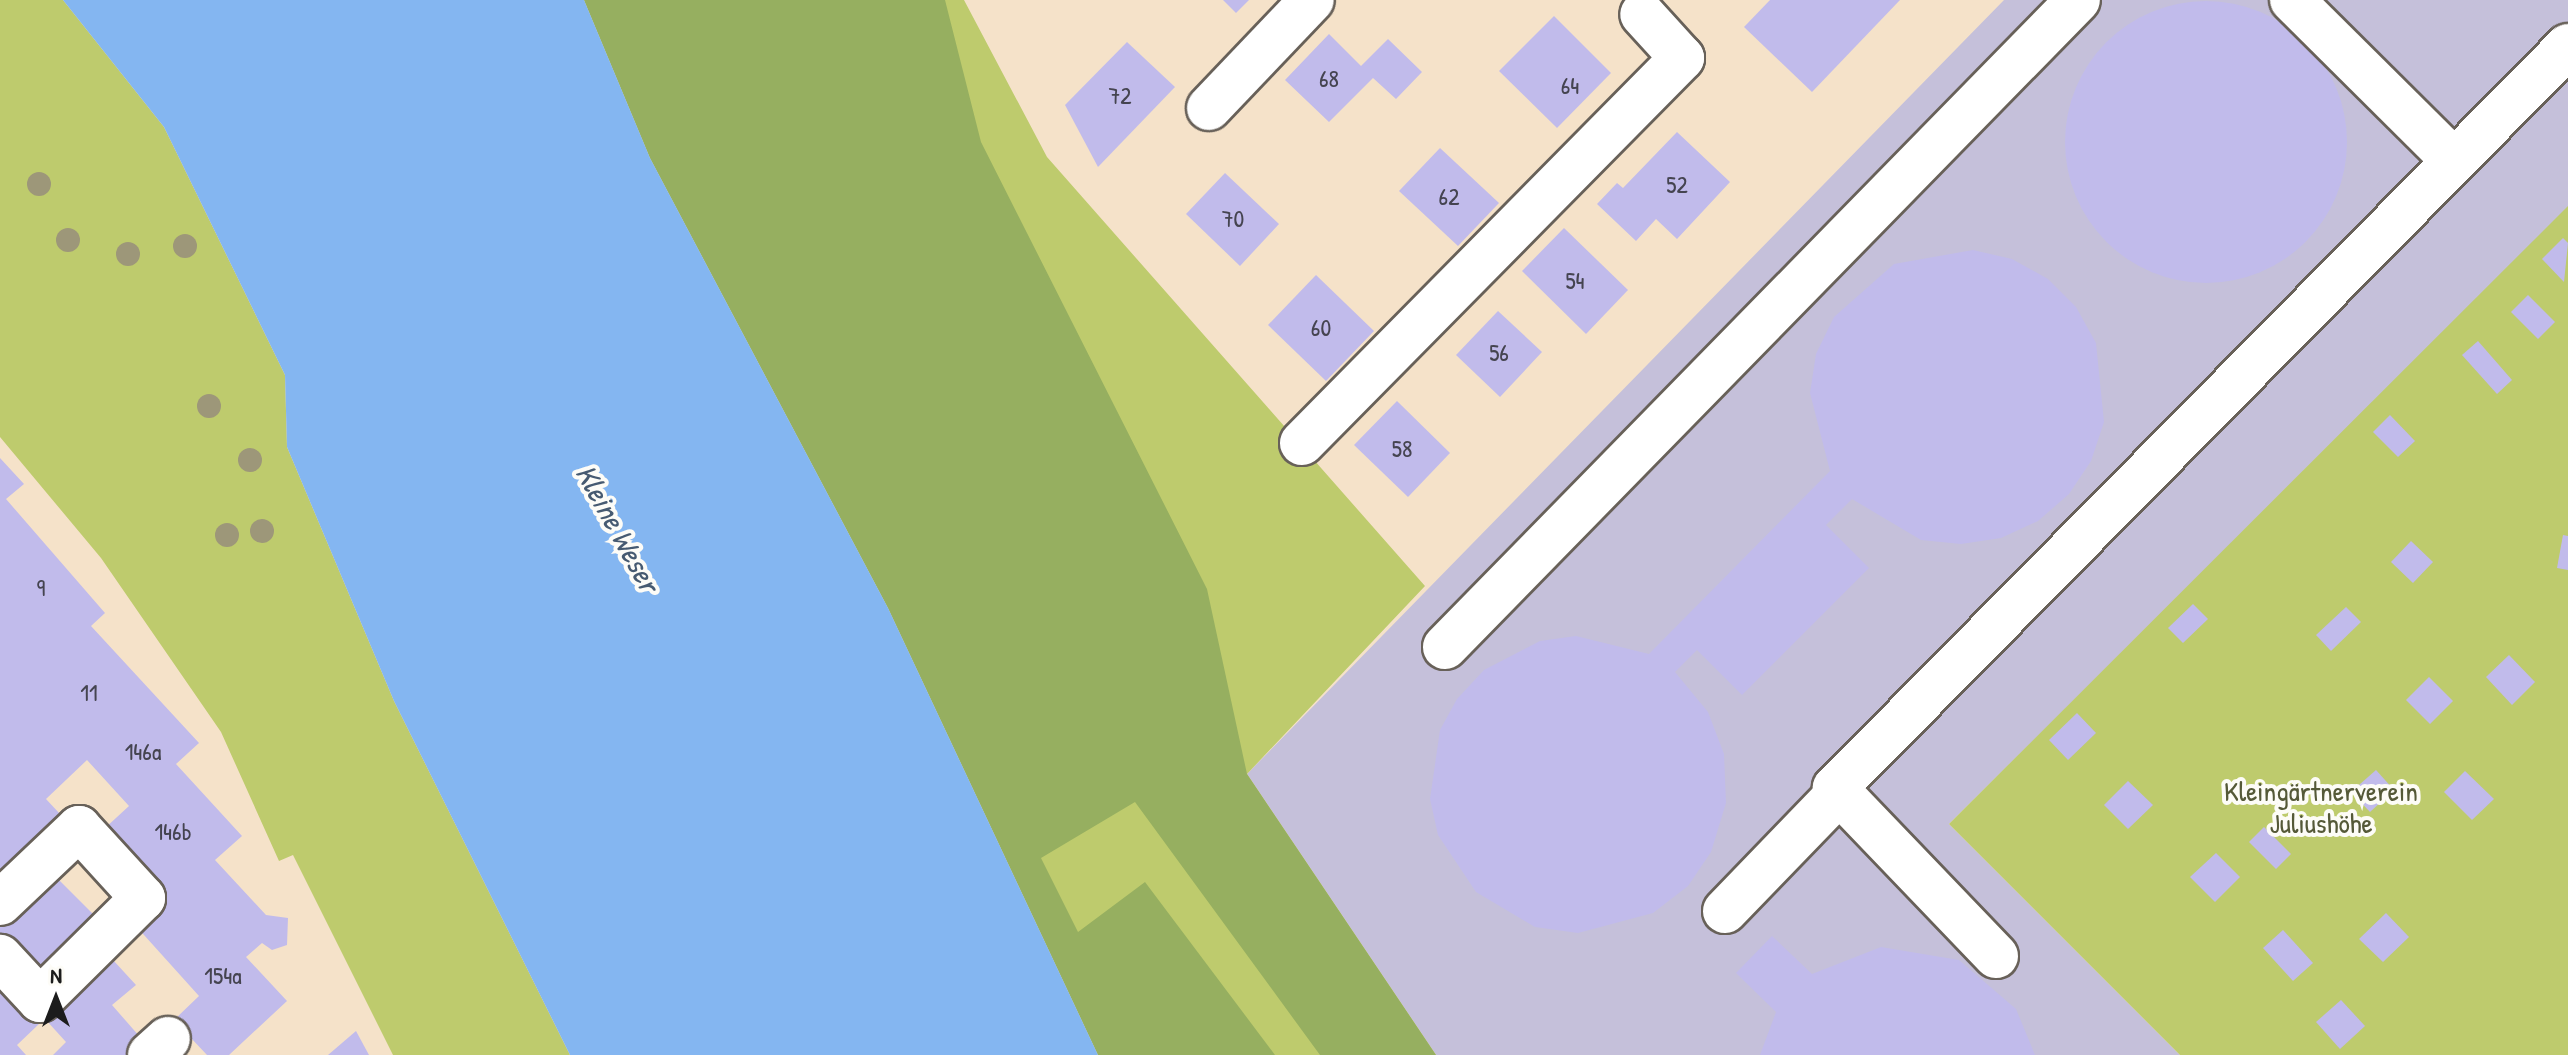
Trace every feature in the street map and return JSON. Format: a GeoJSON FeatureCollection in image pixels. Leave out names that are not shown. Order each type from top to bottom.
{"type":"FeatureCollection","features":[{"type":"Feature","properties":{"kind":"lane"},"geometry":{"type":"LineString","coordinates":[[1209,108],[1312,0]]}},
{"type":"Feature","properties":{"kind":"lane"},"geometry":{"type":"LineString","coordinates":[[1445,647],[2078,0]]}},
{"type":"Feature","properties":{"kind":"lane"},"geometry":{"type":"LineString","coordinates":[[2292,0],[2454,161]]}},
{"type":"Feature","properties":{"kind":"lane"},"geometry":{"type":"LineString","coordinates":[[1302,443],[1682,58],[1642,5]]}},
{"type":"Feature","properties":{"kind":"lane"},"geometry":{"type":"LineString","coordinates":[[1996,956],[1836,796],[1835,788],[2568,46]]}},
{"type":"Feature","properties":{"kind":"lane"},"geometry":{"type":"LineString","coordinates":[[1725,911],[1836,796]]}},
{"type":"Feature","properties":{"kind":"lane"},"geometry":{"type":"LineString","coordinates":[[0,903],[79,828],[143,898],[40,1000],[0,957]]}},
{"type":"Feature","properties":{"kind":"shaded area"},"geometry":{"type":"Polygon","coordinates":[[[2004,0],[2568,0],[2568,210],[1949,824],[2180,1055],[1436,1055],[1247,774],[2004,0]]]}},
{"type":"Feature","properties":{"kind":"green space"},"geometry":{"type":"Polygon","coordinates":[[[0,0],[63,0],[164,127],[285,375],[287,447],[394,701],[570,1055],[393,1055],[293,855],[279,861],[221,732],[101,558],[0,437],[0,0]]]}},
{"type":"Feature","properties":{"kind":"green space"},"geometry":{"type":"Polygon","coordinates":[[[584,0],[964,0],[1047,157],[1425,586],[1247,774],[1436,1055],[1098,1055],[888,608],[650,158],[584,0]]]}},
{"type":"Feature","properties":{"kind":"green space"},"geometry":{"type":"Polygon","coordinates":[[[584,0],[945,0],[981,142],[1207,589],[1247,774],[1436,1055],[1320,1055],[1135,802],[1041,858],[1078,932],[1145,882],[1275,1055],[1098,1055],[888,608],[650,158],[584,0]]]}},
{"type":"Feature","properties":{"kind":"green space","name":"Kleingärtnerverein Juliushöhe"},"geometry":{"type":"Polygon","coordinates":[[[2568,206],[2568,1055],[2180,1055],[1949,824],[2568,206]]]}},
{"type":"Feature","properties":{"kind":"water","name":"Kleine Weser"},"geometry":{"type":"Polygon","coordinates":[[[63,0],[584,0],[650,158],[888,608],[1098,1055],[570,1055],[394,701],[287,447],[285,375],[164,127],[63,0]]]}},
{"type":"Feature","properties":{"kind":"building"},"geometry":{"type":"Polygon","coordinates":[[[1223,0],[1249,0],[1236,13],[1223,0]]]}},
{"type":"Feature","properties":{"kind":"building"},"geometry":{"type":"Polygon","coordinates":[[[1770,0],[1900,0],[1812,92],[1744,27],[1770,0]]]}},
{"type":"Feature","properties":{"kind":"building"},"geometry":{"type":"Polygon","coordinates":[[[2220,1],[2273,17],[2306,42],[2324,63],[2337,88],[2345,114],[2345,170],[2337,196],[2324,221],[2306,242],[2285,260],[2260,273],[2234,281],[2192,283],[2139,267],[2116,251],[2097,232],[2081,209],[2067,170],[2065,128],[2081,75],[2097,52],[2116,33],[2139,17],[2178,3],[2220,1]]]}},
{"type":"Feature","properties":{"kind":"building"},"geometry":{"type":"Polygon","coordinates":[[[1554,16],[1611,73],[1557,128],[1499,71],[1554,16]]]}},
{"type":"Feature","properties":{"kind":"building"},"geometry":{"type":"Polygon","coordinates":[[[1329,34],[1361,66],[1388,39],[1422,72],[1396,99],[1373,78],[1329,122],[1285,80],[1329,34]]]}},
{"type":"Feature","properties":{"kind":"building"},"geometry":{"type":"Polygon","coordinates":[[[1127,42],[1175,87],[1098,167],[1065,105],[1127,42]]]}},
{"type":"Feature","properties":{"kind":"building"},"geometry":{"type":"Polygon","coordinates":[[[1677,132],[1730,182],[1677,239],[1656,219],[1636,241],[1597,204],[1617,183],[1623,188],[1677,132]]]}},
{"type":"Feature","properties":{"kind":"building"},"geometry":{"type":"Polygon","coordinates":[[[1440,148],[1499,203],[1458,246],[1399,191],[1440,148]]]}},
{"type":"Feature","properties":{"kind":"building"},"geometry":{"type":"Polygon","coordinates":[[[1225,173],[1279,224],[1240,266],[1186,214],[1225,173]]]}},
{"type":"Feature","properties":{"kind":"building"},"geometry":{"type":"Polygon","coordinates":[[[1564,228],[1628,290],[1586,334],[1522,271],[1564,228]]]}},
{"type":"Feature","properties":{"kind":"building"},"geometry":{"type":"Polygon","coordinates":[[[2563,238],[2568,243],[2564,282],[2542,259],[2563,238]]]}},
{"type":"Feature","properties":{"kind":"building"},"geometry":{"type":"Polygon","coordinates":[[[1973,250],[2012,259],[2048,279],[2076,307],[2096,343],[2104,422],[2091,461],[2069,494],[2038,521],[2001,538],[1961,544],[1921,540],[1852,499],[1826,525],[1869,568],[1742,695],[1697,650],[1675,672],[1708,712],[1724,754],[1726,803],[1711,852],[1688,886],[1653,913],[1578,933],[1535,927],[1476,892],[1438,835],[1430,799],[1440,730],[1457,699],[1484,670],[1540,641],[1576,636],[1649,654],[1830,471],[1810,393],[1816,354],[1834,317],[1894,264],[1973,250]]]}},
{"type":"Feature","properties":{"kind":"building"},"geometry":{"type":"Polygon","coordinates":[[[1316,275],[1374,331],[1326,381],[1268,325],[1316,275]]]}},
{"type":"Feature","properties":{"kind":"building"},"geometry":{"type":"Polygon","coordinates":[[[2528,295],[2555,322],[2538,339],[2511,312],[2528,295]]]}},
{"type":"Feature","properties":{"kind":"building"},"geometry":{"type":"Polygon","coordinates":[[[1498,311],[1542,352],[1500,397],[1456,355],[1498,311]]]}},
{"type":"Feature","properties":{"kind":"building"},"geometry":{"type":"Polygon","coordinates":[[[2478,341],[2512,380],[2497,394],[2462,355],[2478,341]]]}},
{"type":"Feature","properties":{"kind":"building"},"geometry":{"type":"Polygon","coordinates":[[[1397,401],[1450,453],[1408,497],[1354,445],[1397,401]]]}},
{"type":"Feature","properties":{"kind":"building"},"geometry":{"type":"Polygon","coordinates":[[[2390,415],[2415,441],[2398,457],[2373,432],[2390,415]]]}},
{"type":"Feature","properties":{"kind":"building"},"geometry":{"type":"Polygon","coordinates":[[[0,458],[24,484],[6,499],[105,613],[91,626],[199,743],[176,764],[242,836],[215,860],[266,915],[288,918],[287,945],[272,950],[262,943],[246,957],[287,1001],[229,1055],[207,1055],[174,1020],[199,996],[135,925],[166,896],[104,829],[129,806],[87,760],[46,799],[60,814],[0,883],[0,458]]]}},
{"type":"Feature","properties":{"kind":"building"},"geometry":{"type":"Polygon","coordinates":[[[2563,535],[2568,536],[2568,570],[2557,568],[2563,535]]]}},
{"type":"Feature","properties":{"kind":"building"},"geometry":{"type":"Polygon","coordinates":[[[2411,541],[2433,562],[2413,583],[2391,562],[2411,541]]]}},
{"type":"Feature","properties":{"kind":"building"},"geometry":{"type":"Polygon","coordinates":[[[2193,604],[2208,619],[2183,643],[2168,628],[2193,604]]]}},
{"type":"Feature","properties":{"kind":"building"},"geometry":{"type":"Polygon","coordinates":[[[2346,607],[2361,622],[2331,651],[2316,635],[2346,607]]]}},
{"type":"Feature","properties":{"kind":"building"},"geometry":{"type":"Polygon","coordinates":[[[2509,655],[2535,682],[2512,705],[2486,677],[2509,655]]]}},
{"type":"Feature","properties":{"kind":"building"},"geometry":{"type":"Polygon","coordinates":[[[2429,677],[2453,701],[2430,724],[2406,700],[2429,677]]]}},
{"type":"Feature","properties":{"kind":"building"},"geometry":{"type":"Polygon","coordinates":[[[2077,713],[2096,733],[2068,760],[2049,740],[2077,713]]]}},
{"type":"Feature","properties":{"kind":"building"},"geometry":{"type":"Polygon","coordinates":[[[2376,770],[2394,790],[2370,812],[2351,792],[2376,770]]]}},
{"type":"Feature","properties":{"kind":"building"},"geometry":{"type":"Polygon","coordinates":[[[2465,771],[2494,799],[2472,820],[2444,792],[2465,771]]]}},
{"type":"Feature","properties":{"kind":"building"},"geometry":{"type":"Polygon","coordinates":[[[2128,781],[2153,805],[2128,829],[2104,805],[2128,781]]]}},
{"type":"Feature","properties":{"kind":"building"},"geometry":{"type":"Polygon","coordinates":[[[2264,827],[2291,854],[2276,869],[2249,842],[2264,827]]]}},
{"type":"Feature","properties":{"kind":"building"},"geometry":{"type":"Polygon","coordinates":[[[2216,853],[2240,877],[2215,902],[2190,877],[2216,853]]]}},
{"type":"Feature","properties":{"kind":"building"},"geometry":{"type":"Polygon","coordinates":[[[53,874],[101,922],[43,980],[0,938],[0,927],[53,874]]]}},
{"type":"Feature","properties":{"kind":"building"},"geometry":{"type":"Polygon","coordinates":[[[2386,913],[2409,937],[2383,962],[2359,939],[2386,913]]]}},
{"type":"Feature","properties":{"kind":"building"},"geometry":{"type":"Polygon","coordinates":[[[2283,930],[2313,963],[2293,981],[2263,948],[2283,930]]]}},
{"type":"Feature","properties":{"kind":"building"},"geometry":{"type":"Polygon","coordinates":[[[1772,936],[1812,974],[1881,947],[1959,960],[2016,1009],[2035,1055],[1760,1055],[1776,1012],[1736,973],[1772,936]]]}},
{"type":"Feature","properties":{"kind":"building"},"geometry":{"type":"Polygon","coordinates":[[[113,960],[136,985],[112,1005],[147,1045],[134,1055],[53,1055],[66,1042],[46,1020],[113,960]]]}},
{"type":"Feature","properties":{"kind":"building"},"geometry":{"type":"Polygon","coordinates":[[[0,985],[39,1024],[17,1045],[26,1055],[0,1055],[0,985]]]}},
{"type":"Feature","properties":{"kind":"building"},"geometry":{"type":"Polygon","coordinates":[[[2341,1000],[2365,1026],[2340,1049],[2316,1022],[2341,1000]]]}},
{"type":"Feature","properties":{"kind":"building"},"geometry":{"type":"Polygon","coordinates":[[[356,1031],[369,1055],[328,1055],[356,1031]]]}}]}
